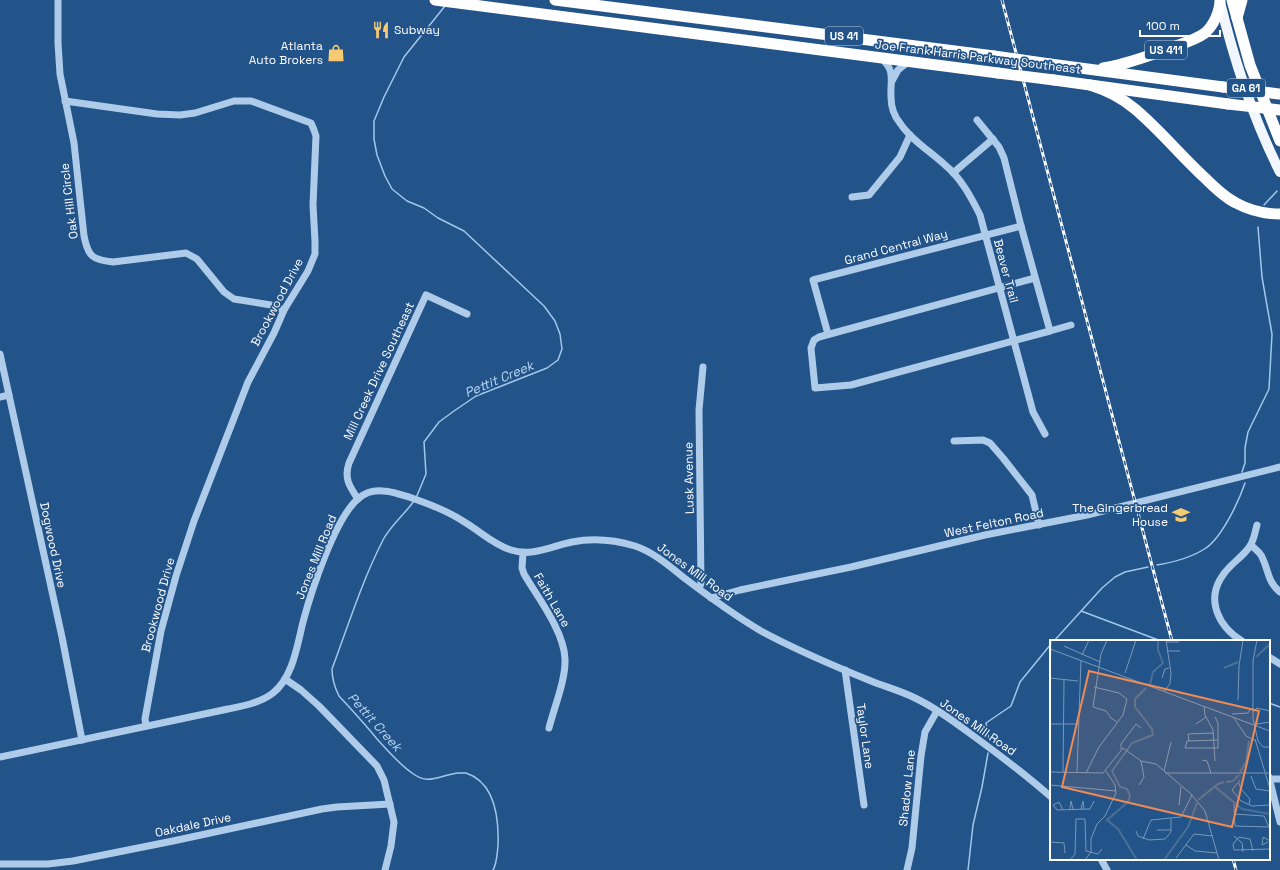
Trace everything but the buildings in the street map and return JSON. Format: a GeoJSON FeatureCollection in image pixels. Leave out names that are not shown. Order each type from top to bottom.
{"type":"FeatureCollection","features":[{"type":"Feature","properties":{"kind":"highway","name":"Joe Frank Harris Parkway Southeast"},"geometry":{"type":"LineString","coordinates":[[435,0],[1280,110]]}},
{"type":"Feature","properties":{"kind":"highway","name":"Joe Frank Harris Parkway Southeast"},"geometry":{"type":"LineString","coordinates":[[555,0],[1279,94]]}},
{"type":"Feature","properties":{"kind":"highway"},"geometry":{"type":"LineString","coordinates":[[1232,0],[1250,65],[1280,141]]}},
{"type":"Feature","properties":{"kind":"highway"},"geometry":{"type":"LineString","coordinates":[[1237,20],[1242,0]]}},
{"type":"Feature","properties":{"kind":"highway","name":"US 411"},"geometry":{"type":"LineString","coordinates":[[1091,70],[1105,68],[1138,59],[1197,38],[1206,32],[1214,20],[1221,3]]}},
{"type":"Feature","properties":{"kind":"highway"},"geometry":{"type":"LineString","coordinates":[[1090,85],[1114,95],[1135,109],[1198,172],[1227,198],[1248,208],[1272,214],[1280,214]]}},
{"type":"Feature","properties":{"kind":"main road","name":"GA 61"},"geometry":{"type":"LineString","coordinates":[[1221,3],[1232,51],[1242,80],[1262,133],[1280,172]]}},
{"type":"Feature","properties":{"kind":"street","name":"Oak Hill Circle"},"geometry":{"type":"LineString","coordinates":[[58,0],[60,74],[74,143],[86,248],[91,256],[101,261],[113,262],[186,254],[197,259],[224,292],[234,299],[270,305],[284,310]]}},
{"type":"Feature","properties":{"kind":"street"},"geometry":{"type":"LineString","coordinates":[[566,17],[568,1]]}},
{"type":"Feature","properties":{"kind":"street","name":"Beaver Trail"},"geometry":{"type":"LineString","coordinates":[[881,58],[890,68],[892,81],[891,96],[894,111],[899,123],[910,135],[947,166],[970,194],[980,215],[1033,412],[1045,434]]}},
{"type":"Feature","properties":{"kind":"street"},"geometry":{"type":"LineString","coordinates":[[892,81],[898,70],[910,61]]}},
{"type":"Feature","properties":{"kind":"street","name":"Brookwood Drive"},"geometry":{"type":"LineString","coordinates":[[66,101],[157,114],[180,115],[195,113],[234,100],[251,101],[311,124],[316,136],[313,205],[316,241],[315,254],[308,271],[284,310],[274,333],[248,382],[194,521],[176,576],[161,631],[145,719],[146,726]]}},
{"type":"Feature","properties":{"kind":"street"},"geometry":{"type":"LineString","coordinates":[[977,120],[999,147],[1004,158],[1050,331]]}},
{"type":"Feature","properties":{"kind":"street"},"geometry":{"type":"LineString","coordinates":[[852,197],[869,194],[900,157],[910,135]]}},
{"type":"Feature","properties":{"kind":"street"},"geometry":{"type":"LineString","coordinates":[[953,173],[993,139]]}},
{"type":"Feature","properties":{"kind":"street","name":"Grand Central Way"},"geometry":{"type":"LineString","coordinates":[[828,334],[813,280],[1021,226]]}},
{"type":"Feature","properties":{"kind":"street"},"geometry":{"type":"LineString","coordinates":[[1035,278],[819,337],[814,340],[811,348],[815,388],[851,385],[1071,325]]}},
{"type":"Feature","properties":{"kind":"street","name":"Mill Creek Drive Southeast"},"geometry":{"type":"LineString","coordinates":[[358,499],[350,488],[348,482],[347,470],[349,463],[426,295],[467,314]]}},
{"type":"Feature","properties":{"kind":"street","name":"Dogwood Drive"},"geometry":{"type":"LineString","coordinates":[[0,354],[62,638],[82,740]]}},
{"type":"Feature","properties":{"kind":"street","name":"Lusk Avenue"},"geometry":{"type":"LineString","coordinates":[[699,588],[701,584],[699,410],[703,367]]}},
{"type":"Feature","properties":{"kind":"street"},"geometry":{"type":"LineString","coordinates":[[0,396],[9,395]]}},
{"type":"Feature","properties":{"kind":"street"},"geometry":{"type":"LineString","coordinates":[[954,441],[983,440],[990,443],[1032,494],[1038,525]]}},
{"type":"Feature","properties":{"kind":"street","name":"West Felton Road"},"geometry":{"type":"LineString","coordinates":[[711,598],[747,588],[852,567],[978,537],[1099,512],[1280,468]]}},
{"type":"Feature","properties":{"kind":"street","name":"Jones Mill Road"},"geometry":{"type":"LineString","coordinates":[[0,757],[228,709],[256,702],[273,693],[285,679],[292,662],[313,590],[329,548],[345,514],[358,499],[365,494],[376,491],[386,491],[425,503],[459,518],[502,547],[523,553],[534,552],[581,540],[617,542],[632,545],[649,552],[711,598],[761,631],[845,670],[916,698],[937,710],[1001,756],[1050,797]]}},
{"type":"Feature","properties":{"kind":"street"},"geometry":{"type":"LineString","coordinates":[[1241,640],[1228,631],[1221,622],[1217,612],[1215,594],[1223,574],[1251,545],[1257,525]]}},
{"type":"Feature","properties":{"kind":"street"},"geometry":{"type":"LineString","coordinates":[[1251,545],[1263,559],[1271,582],[1280,592]]}},
{"type":"Feature","properties":{"kind":"street","name":"Faith Lane"},"geometry":{"type":"LineString","coordinates":[[523,553],[522,568],[524,574],[559,632],[566,658],[564,675],[549,728]]}},
{"type":"Feature","properties":{"kind":"street"},"geometry":{"type":"LineString","coordinates":[[1270,658],[1280,664]]}},
{"type":"Feature","properties":{"kind":"street","name":"Taylor Lane"},"geometry":{"type":"LineString","coordinates":[[845,670],[864,806]]}},
{"type":"Feature","properties":{"kind":"street"},"geometry":{"type":"LineString","coordinates":[[285,679],[301,690],[319,706],[377,766],[384,780],[394,822],[391,846],[385,870]]}},
{"type":"Feature","properties":{"kind":"street","name":"Shadow Lane"},"geometry":{"type":"LineString","coordinates":[[907,870],[912,848],[920,756],[925,732],[937,710]]}},
{"type":"Feature","properties":{"kind":"street"},"geometry":{"type":"LineString","coordinates":[[1270,778],[1280,779]]}},
{"type":"Feature","properties":{"kind":"street"},"geometry":{"type":"LineString","coordinates":[[1270,782],[1280,822]]}},
{"type":"Feature","properties":{"kind":"street","name":"Oakdale Drive"},"geometry":{"type":"LineString","coordinates":[[0,864],[48,864],[73,861],[322,809],[390,804]]}},
{"type":"Feature","properties":{"kind":"street"},"geometry":{"type":"LineString","coordinates":[[1102,860],[1107,870]]}},
{"type":"Feature","properties":{"kind":"waterway","name":"Pettit Creek"},"geometry":{"type":"LineString","coordinates":[[416,498],[426,474],[424,442],[439,422],[476,396],[547,368],[558,360],[562,349],[560,334],[555,321],[544,306],[464,231],[438,218],[424,208],[407,201],[392,189],[377,155],[374,139],[374,121],[384,97],[404,57],[445,6]]}},
{"type":"Feature","properties":{"kind":"waterway"},"geometry":{"type":"LineString","coordinates":[[1264,205],[1277,191]]}},
{"type":"Feature","properties":{"kind":"waterway"},"geometry":{"type":"LineString","coordinates":[[1242,472],[1245,463],[1245,448],[1248,432],[1269,389],[1272,334],[1262,277],[1258,227]]}},
{"type":"Feature","properties":{"kind":"waterway"},"geometry":{"type":"LineString","coordinates":[[1157,565],[1189,557],[1212,543],[1229,518],[1245,483]]}},
{"type":"Feature","properties":{"kind":"waterway","name":"Pettit Creek"},"geometry":{"type":"LineString","coordinates":[[414,501],[386,535],[368,571],[332,669],[333,679],[339,696],[389,753],[412,773],[424,779],[434,779],[451,774],[466,773],[476,778],[484,785],[494,804],[498,825],[498,846],[493,870]]}},
{"type":"Feature","properties":{"kind":"waterway"},"geometry":{"type":"LineString","coordinates":[[1055,640],[1102,588],[1115,577],[1125,572],[1148,567]]}},
{"type":"Feature","properties":{"kind":"waterway"},"geometry":{"type":"LineString","coordinates":[[1081,611],[1158,640]]}},
{"type":"Feature","properties":{"kind":"waterway"},"geometry":{"type":"LineString","coordinates":[[989,739],[986,723],[1011,706],[1020,682],[1050,645]]}},
{"type":"Feature","properties":{"kind":"waterway"},"geometry":{"type":"LineString","coordinates":[[1270,703],[1280,707]]}},
{"type":"Feature","properties":{"kind":"waterway"},"geometry":{"type":"LineString","coordinates":[[968,870],[973,825],[988,753]]}},
{"type":"Feature","properties":{"kind":"railway"},"geometry":{"type":"LineString","coordinates":[[1002,0],[1172,640]]}},
{"type":"Feature","properties":{"kind":"railway"},"geometry":{"type":"LineString","coordinates":[[1233,860],[1236,870]]}},
{"type":"Feature","properties":{"kind":"place","name":"Subway"},"geometry":{"type":"Point","coordinates":[381,30]}},
{"type":"Feature","properties":{"kind":"place","name":"Atlanta Auto Brokers"},"geometry":{"type":"Point","coordinates":[336,53]}},
{"type":"Feature","properties":{"kind":"place","name":"The Gingerbread House"},"geometry":{"type":"Point","coordinates":[1181,515]}}]}
